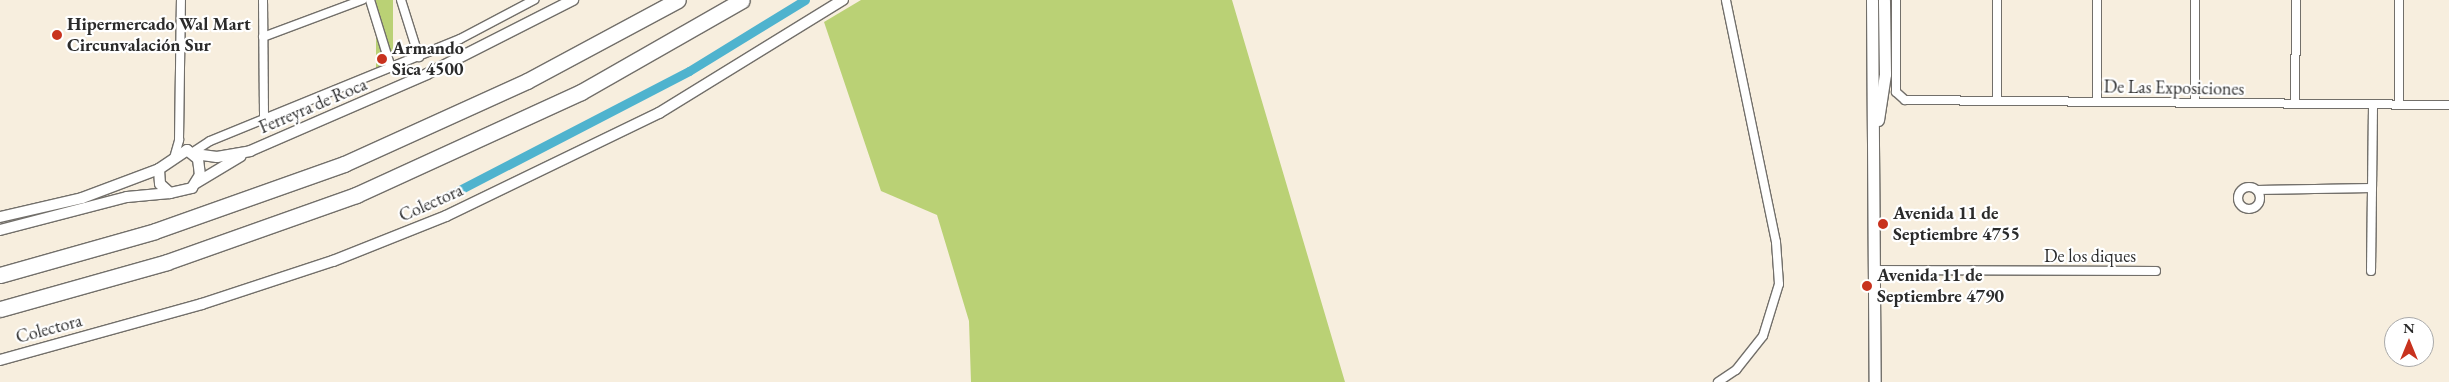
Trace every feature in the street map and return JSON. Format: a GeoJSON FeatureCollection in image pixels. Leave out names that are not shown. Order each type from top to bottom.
{"type":"FeatureCollection","features":[{"type":"Feature","properties":{"kind":"highway"},"geometry":{"type":"LineString","coordinates":[[0,275],[155,231],[344,164],[527,82],[678,0]]}},
{"type":"Feature","properties":{"kind":"highway"},"geometry":{"type":"LineString","coordinates":[[0,309],[63,293],[226,243],[372,188],[581,92],[742,0]]}},
{"type":"Feature","properties":{"kind":"highway"},"geometry":{"type":"LineString","coordinates":[[0,316],[63,293]]}},
{"type":"Feature","properties":{"kind":"main road"},"geometry":{"type":"LineString","coordinates":[[1872,0],[1876,382]]}},
{"type":"Feature","properties":{"kind":"main road"},"geometry":{"type":"LineString","coordinates":[[1873,144],[1885,74],[1884,0]]}},
{"type":"Feature","properties":{"kind":"street"},"geometry":{"type":"LineString","coordinates":[[174,158],[180,124],[181,0]]}},
{"type":"Feature","properties":{"kind":"street"},"geometry":{"type":"LineString","coordinates":[[263,0],[264,120]]}},
{"type":"Feature","properties":{"kind":"street"},"geometry":{"type":"LineString","coordinates":[[263,37],[362,0]]}},
{"type":"Feature","properties":{"kind":"street"},"geometry":{"type":"LineString","coordinates":[[370,0],[390,68]]}},
{"type":"Feature","properties":{"kind":"street"},"geometry":{"type":"LineString","coordinates":[[401,0],[419,57]]}},
{"type":"Feature","properties":{"kind":"street","name":"Ferreyra de Roca"},"geometry":{"type":"LineString","coordinates":[[0,217],[82,198],[159,169],[174,158],[192,152],[210,141],[419,57],[534,0]]}},
{"type":"Feature","properties":{"kind":"street","name":"Ferreyra de Roca"},"geometry":{"type":"LineString","coordinates":[[192,152],[217,157],[250,151],[435,70],[573,0]]}},
{"type":"Feature","properties":{"kind":"street","name":"Colectora"},"geometry":{"type":"LineString","coordinates":[[0,360],[202,304],[333,261],[446,216],[658,113],[843,0]]}},
{"type":"Feature","properties":{"kind":"street"},"geometry":{"type":"LineString","coordinates":[[1718,382],[1736,370],[1763,336],[1779,284],[1776,242],[1726,0]]}},
{"type":"Feature","properties":{"kind":"street","name":"De Las Exposiciones"},"geometry":{"type":"LineString","coordinates":[[1896,0],[1899,98],[2449,105]]}},
{"type":"Feature","properties":{"kind":"street"},"geometry":{"type":"LineString","coordinates":[[1997,0],[1997,100]]}},
{"type":"Feature","properties":{"kind":"street"},"geometry":{"type":"LineString","coordinates":[[2097,0],[2097,102]]}},
{"type":"Feature","properties":{"kind":"street"},"geometry":{"type":"LineString","coordinates":[[2195,103],[2196,0]]}},
{"type":"Feature","properties":{"kind":"street"},"geometry":{"type":"LineString","coordinates":[[2295,104],[2296,0]]}},
{"type":"Feature","properties":{"kind":"street"},"geometry":{"type":"LineString","coordinates":[[2399,0],[2399,104]]}},
{"type":"Feature","properties":{"kind":"street"},"geometry":{"type":"LineString","coordinates":[[2371,271],[2373,104]]}},
{"type":"Feature","properties":{"kind":"street"},"geometry":{"type":"LineString","coordinates":[[180,124],[200,167],[196,183]]}},
{"type":"Feature","properties":{"kind":"street"},"geometry":{"type":"LineString","coordinates":[[0,230],[126,197],[185,192],[196,183],[250,151]]}},
{"type":"Feature","properties":{"kind":"street"},"geometry":{"type":"LineString","coordinates":[[159,169],[160,184],[170,193]]}},
{"type":"Feature","properties":{"kind":"street"},"geometry":{"type":"LineString","coordinates":[[2257,190],[2372,188]]}},
{"type":"Feature","properties":{"kind":"street","name":"De los diques"},"geometry":{"type":"LineString","coordinates":[[1874,270],[2156,271]]}},
{"type":"Feature","properties":{"kind":"green space"},"geometry":{"type":"Polygon","coordinates":[[[376,0],[393,0],[393,69],[376,69],[376,0]]]}},
{"type":"Feature","properties":{"kind":"green space"},"geometry":{"type":"Polygon","coordinates":[[[861,0],[1232,0],[1345,382],[971,382],[969,321],[937,215],[881,191],[824,22],[861,0]]]}},
{"type":"Feature","properties":{"kind":"waterway"},"geometry":{"type":"LineString","coordinates":[[444,198],[689,71],[805,0]]}},
{"type":"Feature","properties":{"kind":"place","name":"Hipermercado Wal Mart Circunvalación Sur"},"geometry":{"type":"Point","coordinates":[57,35]}},
{"type":"Feature","properties":{"kind":"place","name":"Armando Sica 4500"},"geometry":{"type":"Point","coordinates":[382,59]}},
{"type":"Feature","properties":{"kind":"place","name":"Avenida 11 de Septiembre 4755"},"geometry":{"type":"Point","coordinates":[1883,224]}},
{"type":"Feature","properties":{"kind":"place","name":"Avenida 11 de Septiembre 4790"},"geometry":{"type":"Point","coordinates":[1867,286]}}]}
